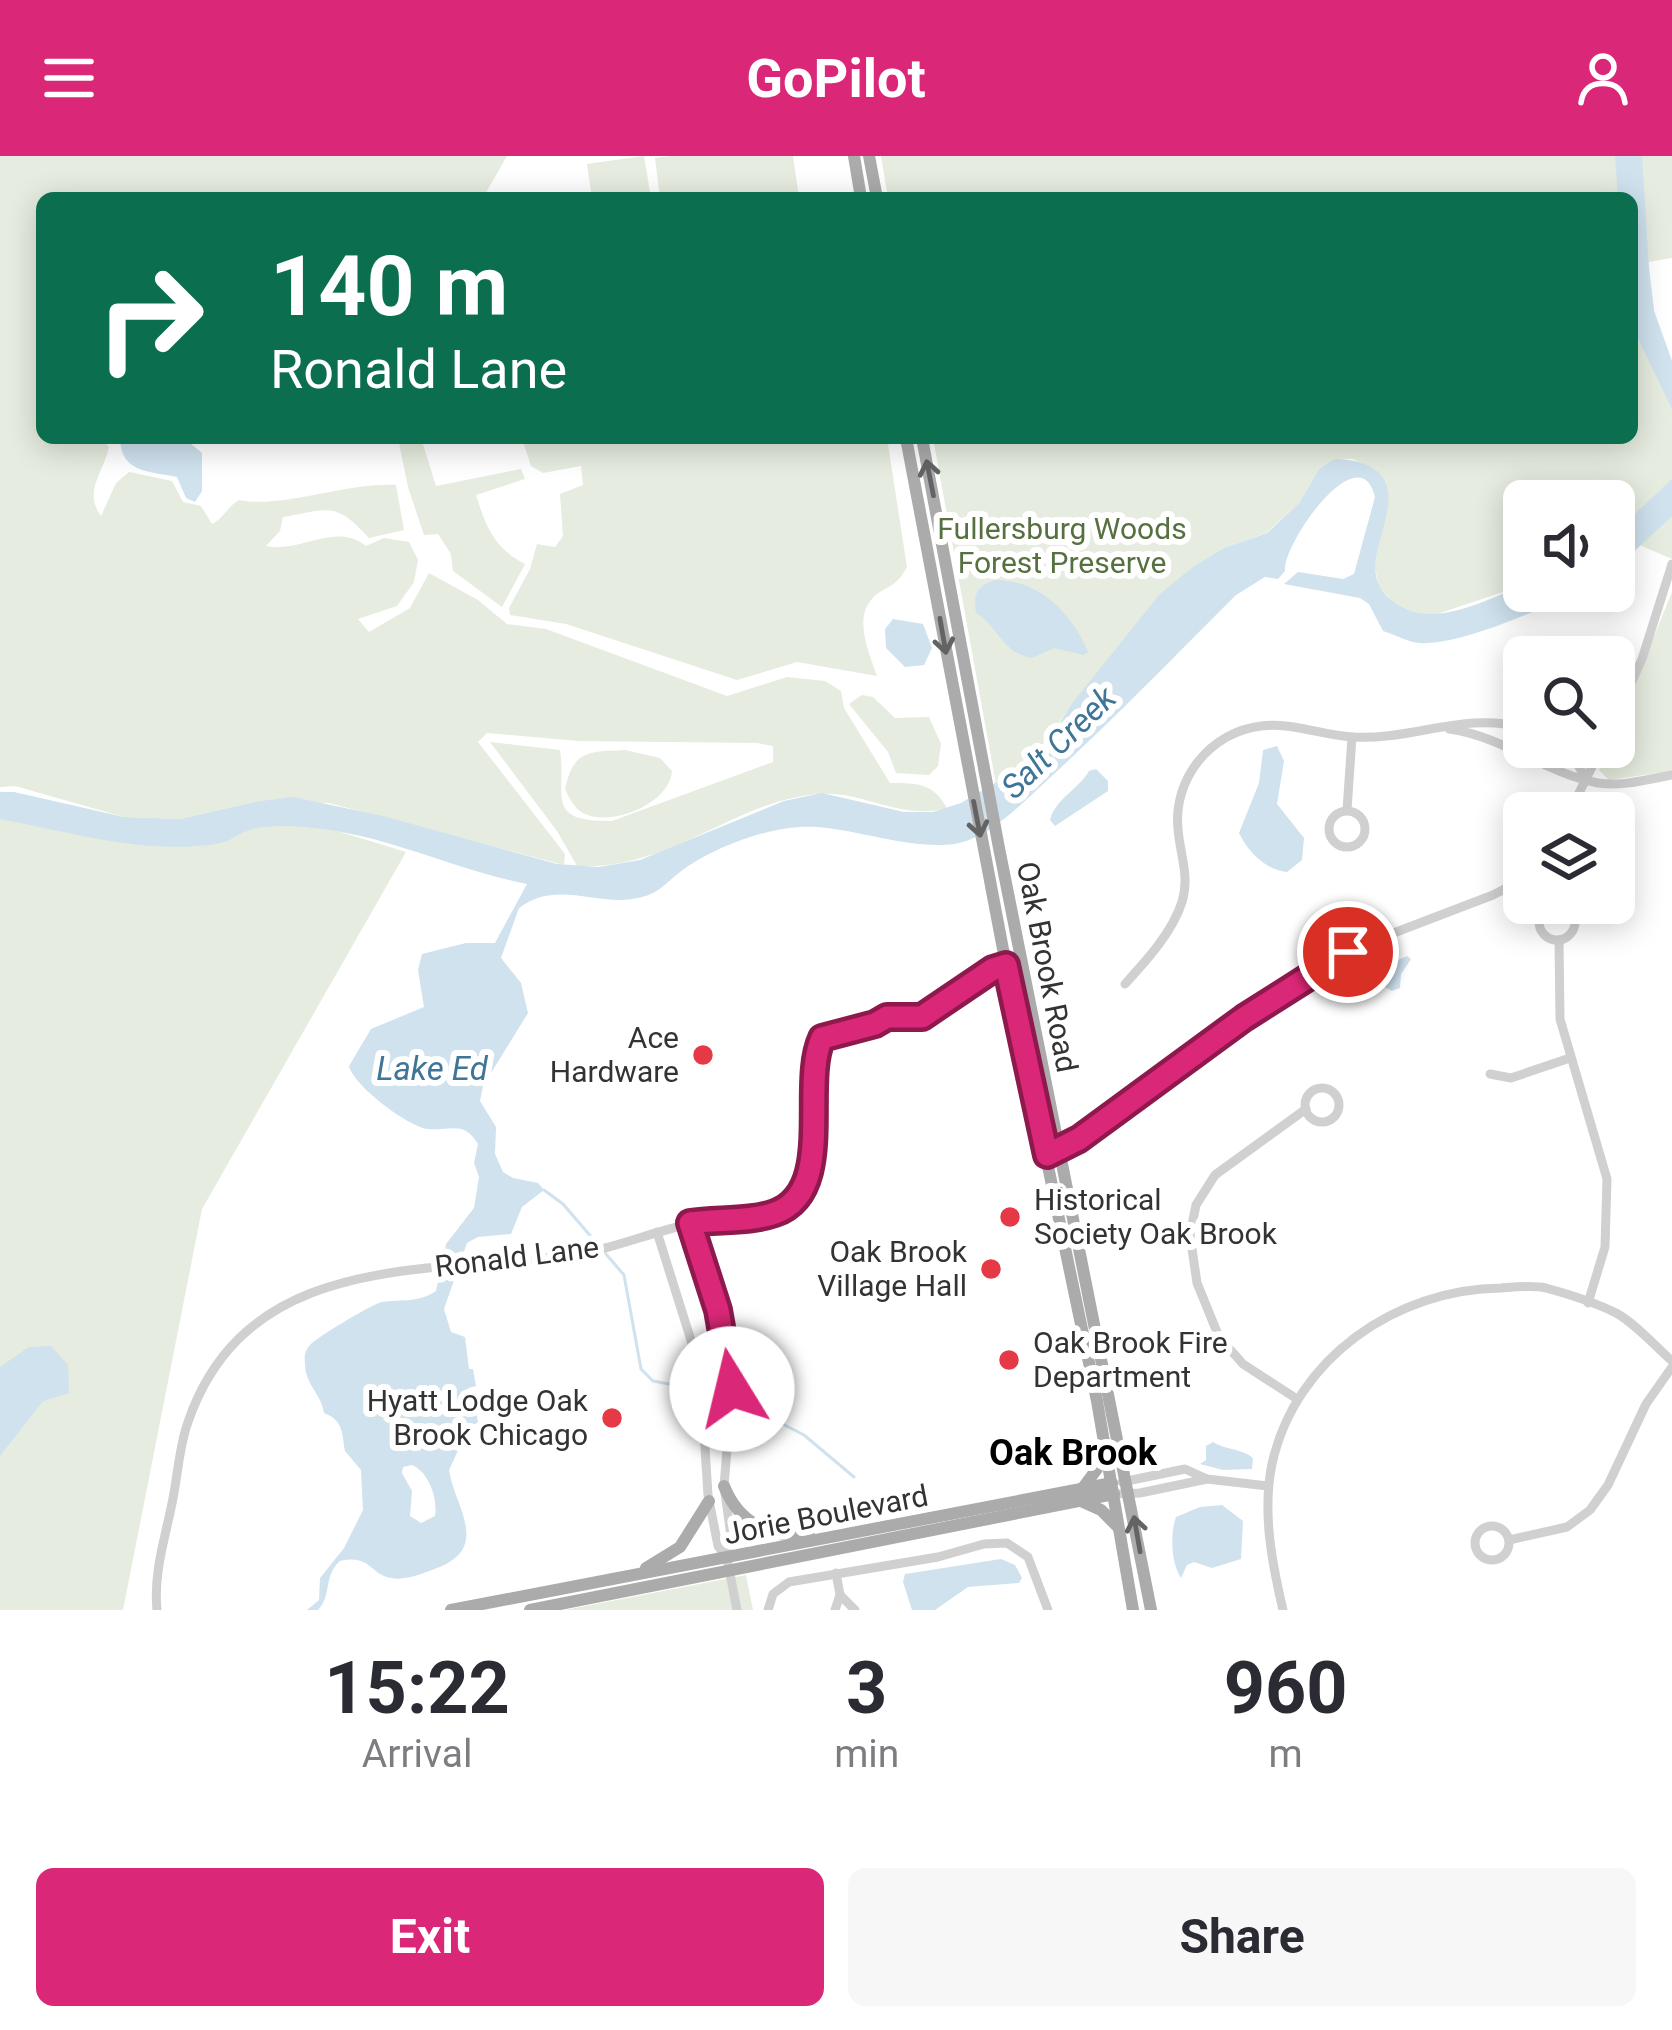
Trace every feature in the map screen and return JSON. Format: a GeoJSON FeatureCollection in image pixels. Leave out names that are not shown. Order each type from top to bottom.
{"type":"FeatureCollection","features":[{"type":"Feature","properties":{"kind":"main road"},"geometry":{"type":"LineString","coordinates":[[854,156],[860,192]]}},
{"type":"Feature","properties":{"kind":"main road"},"geometry":{"type":"LineString","coordinates":[[869,156],[876,192]]}},
{"type":"Feature","properties":{"kind":"main road","name":"Oak Brook Road"},"geometry":{"type":"LineString","coordinates":[[907,444],[1006,965],[1053,1153],[1121,1488],[1120,1530],[1133,1610]]}},
{"type":"Feature","properties":{"kind":"main road","name":"Oak Brook Road"},"geometry":{"type":"LineString","coordinates":[[923,444],[1105,1443],[1145,1574],[1151,1610]]}},
{"type":"Feature","properties":{"kind":"main road"},"geometry":{"type":"LineString","coordinates":[[1105,1443],[1097,1469],[1081,1495],[1120,1530]]}},
{"type":"Feature","properties":{"kind":"main road"},"geometry":{"type":"LineString","coordinates":[[724,1486],[741,1516],[756,1527],[829,1538]]}},
{"type":"Feature","properties":{"kind":"main road","name":"Jorie Boulevard"},"geometry":{"type":"LineString","coordinates":[[530,1610],[729,1565],[1121,1488]]}},
{"type":"Feature","properties":{"kind":"main road"},"geometry":{"type":"LineString","coordinates":[[633,1575],[680,1547],[710,1501]]}},
{"type":"Feature","properties":{"kind":"main road","name":"Jorie Boulevard"},"geometry":{"type":"LineString","coordinates":[[451,1610],[633,1575],[729,1565],[829,1538],[920,1527]]}},
{"type":"Feature","properties":{"kind":"street"},"geometry":{"type":"LineString","coordinates":[[1635,674],[1672,564]]}},
{"type":"Feature","properties":{"kind":"street"},"geometry":{"type":"LineString","coordinates":[[1125,985],[1163,938],[1182,902],[1185,868],[1178,812],[1196,762],[1222,740],[1259,726],[1352,737],[1478,721],[1503,725]]}},
{"type":"Feature","properties":{"kind":"street"},"geometry":{"type":"LineString","coordinates":[[1436,728],[1503,742]]}},
{"type":"Feature","properties":{"kind":"street"},"geometry":{"type":"LineString","coordinates":[[1347,810],[1352,737]]}},
{"type":"Feature","properties":{"kind":"street"},"geometry":{"type":"LineString","coordinates":[[1564,768],[1586,779],[1620,784],[1672,775]]}},
{"type":"Feature","properties":{"kind":"street"},"geometry":{"type":"LineString","coordinates":[[1580,768],[1586,779]]}},
{"type":"Feature","properties":{"kind":"street"},"geometry":{"type":"LineString","coordinates":[[1580,792],[1592,768]]}},
{"type":"Feature","properties":{"kind":"street"},"geometry":{"type":"LineString","coordinates":[[1053,1153],[1316,970],[1370,941],[1503,891]]}},
{"type":"Feature","properties":{"kind":"street"},"geometry":{"type":"LineString","coordinates":[[1558,903],[1570,908],[1575,919],[1573,930],[1559,940],[1548,937],[1539,922],[1547,907],[1558,903]]}},
{"type":"Feature","properties":{"kind":"street"},"geometry":{"type":"LineString","coordinates":[[1559,940],[1560,1019],[1607,1180],[1605,1247],[1588,1303]]}},
{"type":"Feature","properties":{"kind":"street","name":"Ronald Lane"},"geometry":{"type":"LineString","coordinates":[[157,1610],[158,1563],[186,1427],[196,1401],[241,1339],[294,1300],[380,1272],[595,1250],[690,1223],[777,1212],[793,1201],[807,1180],[813,1155],[812,1065],[822,1038],[887,1017],[922,1017],[1006,965]]}},
{"type":"Feature","properties":{"kind":"street"},"geometry":{"type":"LineString","coordinates":[[1490,1074],[1511,1078],[1570,1058]]}},
{"type":"Feature","properties":{"kind":"street"},"geometry":{"type":"LineString","coordinates":[[1297,1399],[1243,1364],[1219,1337],[1197,1283],[1190,1235],[1196,1204],[1215,1174],[1306,1109]]}},
{"type":"Feature","properties":{"kind":"street"},"geometry":{"type":"LineString","coordinates":[[690,1223],[728,1358],[732,1411],[724,1486],[737,1610]]}},
{"type":"Feature","properties":{"kind":"street"},"geometry":{"type":"LineString","coordinates":[[657,1232],[700,1370],[710,1501],[718,1546],[729,1565]]}},
{"type":"Feature","properties":{"kind":"street"},"geometry":{"type":"LineString","coordinates":[[1283,1610],[1272,1560],[1268,1486],[1281,1435],[1297,1399],[1361,1330],[1419,1300],[1463,1288],[1542,1287],[1588,1303],[1618,1314],[1672,1364],[1590,1510],[1567,1527],[1509,1540]]}},
{"type":"Feature","properties":{"kind":"street","name":"Jorie Boulevard"},"geometry":{"type":"LineString","coordinates":[[1121,1488],[1208,1479],[1268,1486]]}},
{"type":"Feature","properties":{"kind":"street"},"geometry":{"type":"LineString","coordinates":[[768,1610],[773,1594],[789,1582],[1007,1543],[1028,1557],[1048,1610]]}},
{"type":"Feature","properties":{"kind":"street"},"geometry":{"type":"LineString","coordinates":[[836,1574],[841,1595],[855,1610]]}},
{"type":"Feature","properties":{"kind":"street"},"geometry":{"type":"LineString","coordinates":[[835,1610],[841,1595]]}},
{"type":"Feature","properties":{"kind":"green space"},"geometry":{"type":"Polygon","coordinates":[[[0,156],[507,156],[486,192],[36,192],[36,444],[109,447],[94,490],[101,516],[116,483],[129,472],[172,481],[183,502],[201,506],[212,524],[239,500],[275,501],[396,485],[404,530],[369,538],[348,518],[322,510],[283,517],[280,531],[266,546],[329,537],[354,539],[366,546],[384,538],[409,542],[418,560],[414,582],[397,606],[358,619],[369,632],[410,608],[429,573],[478,600],[507,624],[546,629],[727,696],[787,677],[825,681],[841,691],[844,708],[890,783],[923,786],[947,808],[914,811],[851,796],[818,794],[758,809],[642,858],[577,866],[557,831],[490,742],[560,750],[561,793],[567,811],[576,817],[612,821],[773,762],[773,746],[578,741],[487,733],[478,742],[565,854],[564,865],[329,803],[254,802],[180,819],[124,817],[15,786],[0,787],[0,156]]]}},
{"type":"Feature","properties":{"kind":"green space"},"geometry":{"type":"Polygon","coordinates":[[[644,156],[650,192],[591,192],[587,164],[644,156]]]}},
{"type":"Feature","properties":{"kind":"green space"},"geometry":{"type":"Polygon","coordinates":[[[793,156],[798,192],[659,192],[655,158],[793,156]]]}},
{"type":"Feature","properties":{"kind":"green space","name":"Fullersburg Woods Forest Preserve"},"geometry":{"type":"Polygon","coordinates":[[[881,156],[1672,156],[1672,258],[1648,262],[1654,311],[1672,361],[1672,559],[1635,543],[1635,480],[1503,480],[1503,592],[1437,614],[1413,615],[1379,587],[1376,470],[1353,459],[1334,459],[1319,469],[1299,503],[1266,533],[1224,548],[1070,706],[1038,750],[996,784],[934,444],[1638,444],[1638,192],[887,192],[881,156]]]}},
{"type":"Feature","properties":{"kind":"green space"},"geometry":{"type":"Polygon","coordinates":[[[399,444],[423,444],[436,486],[521,469],[525,479],[476,495],[493,536],[525,564],[502,607],[453,571],[451,554],[438,534],[424,535],[399,444]]]}},
{"type":"Feature","properties":{"kind":"green space"},"geometry":{"type":"Polygon","coordinates":[[[524,444],[888,444],[907,567],[866,607],[865,637],[877,676],[797,662],[737,680],[566,624],[510,615],[537,544],[555,547],[563,536],[560,494],[583,485],[581,466],[543,473],[531,466],[524,444]]]}},
{"type":"Feature","properties":{"kind":"green space"},"geometry":{"type":"Polygon","coordinates":[[[1672,592],[1672,771],[1609,780],[1600,768],[1635,768],[1635,683],[1672,592]]]}},
{"type":"Feature","properties":{"kind":"green space"},"geometry":{"type":"Polygon","coordinates":[[[862,695],[873,697],[895,718],[929,717],[941,744],[938,766],[929,775],[896,773],[888,752],[849,704],[862,695]]]}},
{"type":"Feature","properties":{"kind":"green space"},"geometry":{"type":"Polygon","coordinates":[[[625,750],[660,758],[672,771],[669,783],[651,802],[623,815],[595,817],[580,811],[565,789],[573,766],[585,755],[625,750]]]}},
{"type":"Feature","properties":{"kind":"green space"},"geometry":{"type":"Polygon","coordinates":[[[0,812],[253,826],[311,823],[406,852],[202,1209],[123,1610],[0,1610],[0,812]]]}},
{"type":"Feature","properties":{"kind":"green space"},"geometry":{"type":"Polygon","coordinates":[[[746,1575],[753,1610],[565,1610],[746,1575]]]}},
{"type":"Feature","properties":{"kind":"water"},"geometry":{"type":"Polygon","coordinates":[[[1615,156],[1642,156],[1654,311],[1672,361],[1672,409],[1638,338],[1638,192],[1618,192],[1615,156]]]}},
{"type":"Feature","properties":{"kind":"water"},"geometry":{"type":"Polygon","coordinates":[[[121,444],[191,444],[202,453],[202,491],[195,502],[186,498],[177,477],[131,464],[121,444]]]}},
{"type":"Feature","properties":{"kind":"water"},"geometry":{"type":"Polygon","coordinates":[[[1334,459],[1373,468],[1387,487],[1388,505],[1375,565],[1383,591],[1401,607],[1417,613],[1453,611],[1503,593],[1503,612],[1532,612],[1477,633],[1419,643],[1383,631],[1369,604],[1360,598],[1284,584],[1298,572],[1343,579],[1354,574],[1375,497],[1367,481],[1354,478],[1339,485],[1308,519],[1278,579],[1265,577],[1236,595],[1067,762],[979,836],[934,845],[816,827],[782,829],[709,854],[642,897],[611,900],[549,895],[519,908],[501,958],[521,983],[528,1013],[483,1086],[480,1101],[496,1127],[495,1154],[503,1172],[538,1183],[544,1190],[522,1207],[511,1234],[478,1237],[467,1243],[444,1309],[451,1332],[465,1337],[476,1386],[468,1388],[478,1422],[468,1429],[449,1470],[466,1525],[463,1549],[437,1568],[402,1578],[384,1576],[358,1560],[340,1561],[318,1610],[307,1610],[319,1600],[320,1578],[344,1548],[363,1510],[361,1470],[345,1451],[339,1424],[324,1413],[308,1377],[306,1351],[376,1304],[436,1291],[446,1244],[474,1208],[479,1177],[474,1163],[478,1144],[473,1137],[456,1128],[428,1129],[408,1121],[370,1094],[349,1066],[371,1029],[424,1007],[418,970],[422,954],[466,943],[495,943],[527,884],[368,838],[307,827],[264,827],[216,844],[182,847],[104,840],[0,819],[0,792],[124,817],[180,819],[293,797],[383,816],[557,864],[599,867],[640,860],[784,801],[822,793],[904,812],[933,812],[961,803],[1017,770],[1052,737],[1070,706],[1159,595],[1224,548],[1267,533],[1299,503],[1319,469],[1334,459]],[[412,1465],[403,1467],[412,1491],[410,1516],[421,1523],[435,1516],[436,1509],[423,1474],[412,1465]]]}},
{"type":"Feature","properties":{"kind":"water"},"geometry":{"type":"Polygon","coordinates":[[[1672,479],[1672,516],[1635,550],[1635,514],[1672,479]]]}},
{"type":"Feature","properties":{"kind":"water"},"geometry":{"type":"Polygon","coordinates":[[[997,580],[1027,586],[1053,602],[1073,624],[1088,652],[1054,648],[1032,658],[1013,651],[976,613],[978,591],[997,580]]]}},
{"type":"Feature","properties":{"kind":"water"},"geometry":{"type":"Polygon","coordinates":[[[893,619],[923,624],[932,648],[924,665],[905,667],[886,648],[885,629],[893,619]]]}},
{"type":"Feature","properties":{"kind":"water"},"geometry":{"type":"Polygon","coordinates":[[[1277,746],[1284,761],[1277,804],[1304,838],[1302,860],[1287,872],[1258,859],[1239,833],[1259,783],[1263,750],[1277,746]]]}},
{"type":"Feature","properties":{"kind":"water"},"geometry":{"type":"Polygon","coordinates":[[[1096,769],[1108,781],[1108,791],[1055,826],[1050,820],[1057,806],[1096,769]]]}},
{"type":"Feature","properties":{"kind":"water"},"geometry":{"type":"Polygon","coordinates":[[[1407,956],[1411,959],[1401,974],[1400,988],[1392,991],[1381,985],[1371,989],[1362,985],[1361,977],[1407,956]]]}},
{"type":"Feature","properties":{"kind":"water"},"geometry":{"type":"Polygon","coordinates":[[[51,1346],[68,1365],[69,1393],[43,1401],[0,1456],[0,1367],[29,1347],[51,1346]]]}},
{"type":"Feature","properties":{"kind":"water"},"geometry":{"type":"Polygon","coordinates":[[[1213,1442],[1253,1458],[1252,1469],[1223,1470],[1200,1464],[1206,1460],[1206,1446],[1213,1442]]]}},
{"type":"Feature","properties":{"kind":"water"},"geometry":{"type":"Polygon","coordinates":[[[1222,1505],[1243,1521],[1241,1559],[1212,1568],[1194,1562],[1181,1578],[1172,1548],[1176,1517],[1200,1507],[1222,1505]]]}},
{"type":"Feature","properties":{"kind":"water"},"geometry":{"type":"Polygon","coordinates":[[[1001,1559],[1015,1565],[1022,1578],[1019,1583],[968,1587],[935,1610],[912,1610],[905,1574],[1001,1559]]]}},
{"type":"Feature","properties":{"kind":"waterway"},"geometry":{"type":"LineString","coordinates":[[544,1190],[563,1204],[624,1275],[641,1369],[653,1381],[696,1389]]}},
{"type":"Feature","properties":{"kind":"waterway"},"geometry":{"type":"LineString","coordinates":[[740,1402],[804,1435],[854,1477]]}},
{"type":"Feature","properties":{"kind":"place","name":"Ace Hardware"},"geometry":{"type":"Point","coordinates":[703,1055]}},
{"type":"Feature","properties":{"kind":"place","name":"Historical Society Oak Brook"},"geometry":{"type":"Point","coordinates":[1010,1217]}},
{"type":"Feature","properties":{"kind":"place","name":"Oak Brook Village Hall"},"geometry":{"type":"Point","coordinates":[991,1269]}},
{"type":"Feature","properties":{"kind":"place","name":"Oak Brook Fire Department"},"geometry":{"type":"Point","coordinates":[1009,1360]}},
{"type":"Feature","properties":{"kind":"place","name":"Hyatt Lodge Oak Brook Chicago"},"geometry":{"type":"Point","coordinates":[612,1418]}},
{"type":"Feature","properties":{"kind":"district","name":"Oak Brook"},"geometry":{"type":"Point","coordinates":[1073,1452]}},
{"type":"Feature","properties":{"kind":"route"},"geometry":{"type":"LineString","coordinates":[[732,1389],[718,1310],[690,1223],[777,1212],[793,1201],[807,1180],[813,1155],[812,1065],[822,1038],[887,1017],[922,1017],[1006,965],[1047,1155],[1079,1139],[1244,1018],[1348,952]]}},
{"type":"Feature","properties":{"kind":"water label","name":"Salt Creek"},"geometry":{"type":"Point","coordinates":[1058,742]}},
{"type":"Feature","properties":{"kind":"water label","name":"Lake Ed"},"geometry":{"type":"Point","coordinates":[432,1068]}}]}
